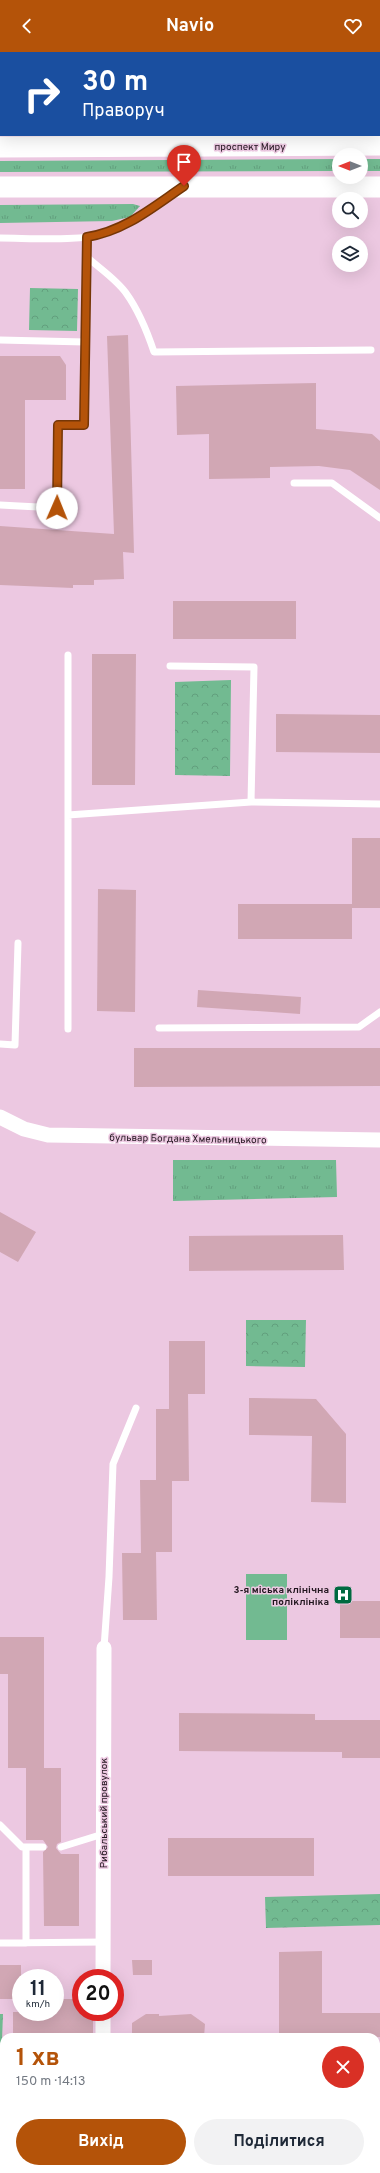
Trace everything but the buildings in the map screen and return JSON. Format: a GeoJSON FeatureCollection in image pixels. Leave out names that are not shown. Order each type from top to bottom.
{"type":"FeatureCollection","features":[{"type":"Feature","properties":{"kind":"main road","name":"проспект Миру"},"geometry":{"type":"LineString","coordinates":[[0,147],[380,145]]}},
{"type":"Feature","properties":{"kind":"main road"},"geometry":{"type":"LineString","coordinates":[[0,186],[380,186]]}},
{"type":"Feature","properties":{"kind":"street","name":"бульвар Богдана Хмельницького"},"geometry":{"type":"LineString","coordinates":[[0,1117],[24,1129],[48,1136],[380,1140]]}},
{"type":"Feature","properties":{"kind":"street","name":"Рибальський провулок"},"geometry":{"type":"LineString","coordinates":[[103,1969],[104,1648]]}},
{"type":"Feature","properties":{"kind":"street"},"geometry":{"type":"LineString","coordinates":[[103,2021],[103,2033]]}},
{"type":"Feature","properties":{"kind":"lane"},"geometry":{"type":"LineString","coordinates":[[0,238],[87,237],[107,233],[130,223],[184,186]]}},
{"type":"Feature","properties":{"kind":"lane"},"geometry":{"type":"LineString","coordinates":[[0,505],[57,508],[58,425],[84,425],[87,237]]}},
{"type":"Feature","properties":{"kind":"lane"},"geometry":{"type":"LineString","coordinates":[[87,256],[125,292],[138,311],[154,352],[371,350]]}},
{"type":"Feature","properties":{"kind":"lane"},"geometry":{"type":"LineString","coordinates":[[0,340],[85,342]]}},
{"type":"Feature","properties":{"kind":"lane"},"geometry":{"type":"LineString","coordinates":[[294,483],[332,483],[380,518]]}},
{"type":"Feature","properties":{"kind":"lane"},"geometry":{"type":"LineString","coordinates":[[68,655],[68,1029]]}},
{"type":"Feature","properties":{"kind":"lane"},"geometry":{"type":"LineString","coordinates":[[170,666],[254,667],[251,802]]}},
{"type":"Feature","properties":{"kind":"lane"},"geometry":{"type":"LineString","coordinates":[[68,815],[251,802],[380,804]]}},
{"type":"Feature","properties":{"kind":"lane"},"geometry":{"type":"LineString","coordinates":[[0,1044],[15,1045],[18,943]]}},
{"type":"Feature","properties":{"kind":"lane"},"geometry":{"type":"LineString","coordinates":[[159,1028],[359,1027],[380,1012]]}},
{"type":"Feature","properties":{"kind":"lane"},"geometry":{"type":"LineString","coordinates":[[104,1648],[114,1464],[136,1408]]}},
{"type":"Feature","properties":{"kind":"lane"},"geometry":{"type":"LineString","coordinates":[[0,1825],[22,1847],[43,1847]]}},
{"type":"Feature","properties":{"kind":"lane"},"geometry":{"type":"LineString","coordinates":[[61,1846],[103,1834]]}},
{"type":"Feature","properties":{"kind":"lane"},"geometry":{"type":"LineString","coordinates":[[26,1847],[26,1943]]}},
{"type":"Feature","properties":{"kind":"lane"},"geometry":{"type":"LineString","coordinates":[[0,1943],[103,1942]]}},
{"type":"Feature","properties":{"kind":"green space"},"geometry":{"type":"Polygon","coordinates":[[[332,159],[332,171],[0,172],[0,161],[332,159]]]}},
{"type":"Feature","properties":{"kind":"green space"},"geometry":{"type":"Polygon","coordinates":[[[368,159],[380,159],[380,171],[368,171],[368,159]]]}},
{"type":"Feature","properties":{"kind":"green space"},"geometry":{"type":"Polygon","coordinates":[[[133,204],[140,206],[130,217],[112,221],[0,223],[0,205],[133,204]]]}},
{"type":"Feature","properties":{"kind":"green space"},"geometry":{"type":"Polygon","coordinates":[[[30,288],[78,289],[77,331],[29,330],[30,288]]]}},
{"type":"Feature","properties":{"kind":"green space"},"geometry":{"type":"Polygon","coordinates":[[[231,680],[230,776],[175,775],[175,682],[231,680]]]}},
{"type":"Feature","properties":{"kind":"green space"},"geometry":{"type":"Polygon","coordinates":[[[173,1160],[336,1160],[337,1197],[173,1201],[173,1160]]]}},
{"type":"Feature","properties":{"kind":"green space"},"geometry":{"type":"Polygon","coordinates":[[[246,1320],[306,1320],[305,1367],[246,1366],[246,1320]]]}},
{"type":"Feature","properties":{"kind":"green space"},"geometry":{"type":"Polygon","coordinates":[[[246,1574],[287,1574],[287,1640],[246,1640],[246,1574]]]}},
{"type":"Feature","properties":{"kind":"green space"},"geometry":{"type":"Polygon","coordinates":[[[380,1894],[380,1925],[266,1928],[265,1897],[380,1894]]]}},
{"type":"Feature","properties":{"kind":"green space"},"geometry":{"type":"Polygon","coordinates":[[[0,2014],[3,2014],[2,2033],[0,2033],[0,2014]]]}},
{"type":"Feature","properties":{"kind":"place","name":"3-я міська клінічна поліклініка"},"geometry":{"type":"Point","coordinates":[343,1595]}},
{"type":"Feature","properties":{"kind":"route"},"geometry":{"type":"LineString","coordinates":[[57,508],[58,425],[84,425],[87,237],[107,233],[130,223],[184,186]]}}]}
